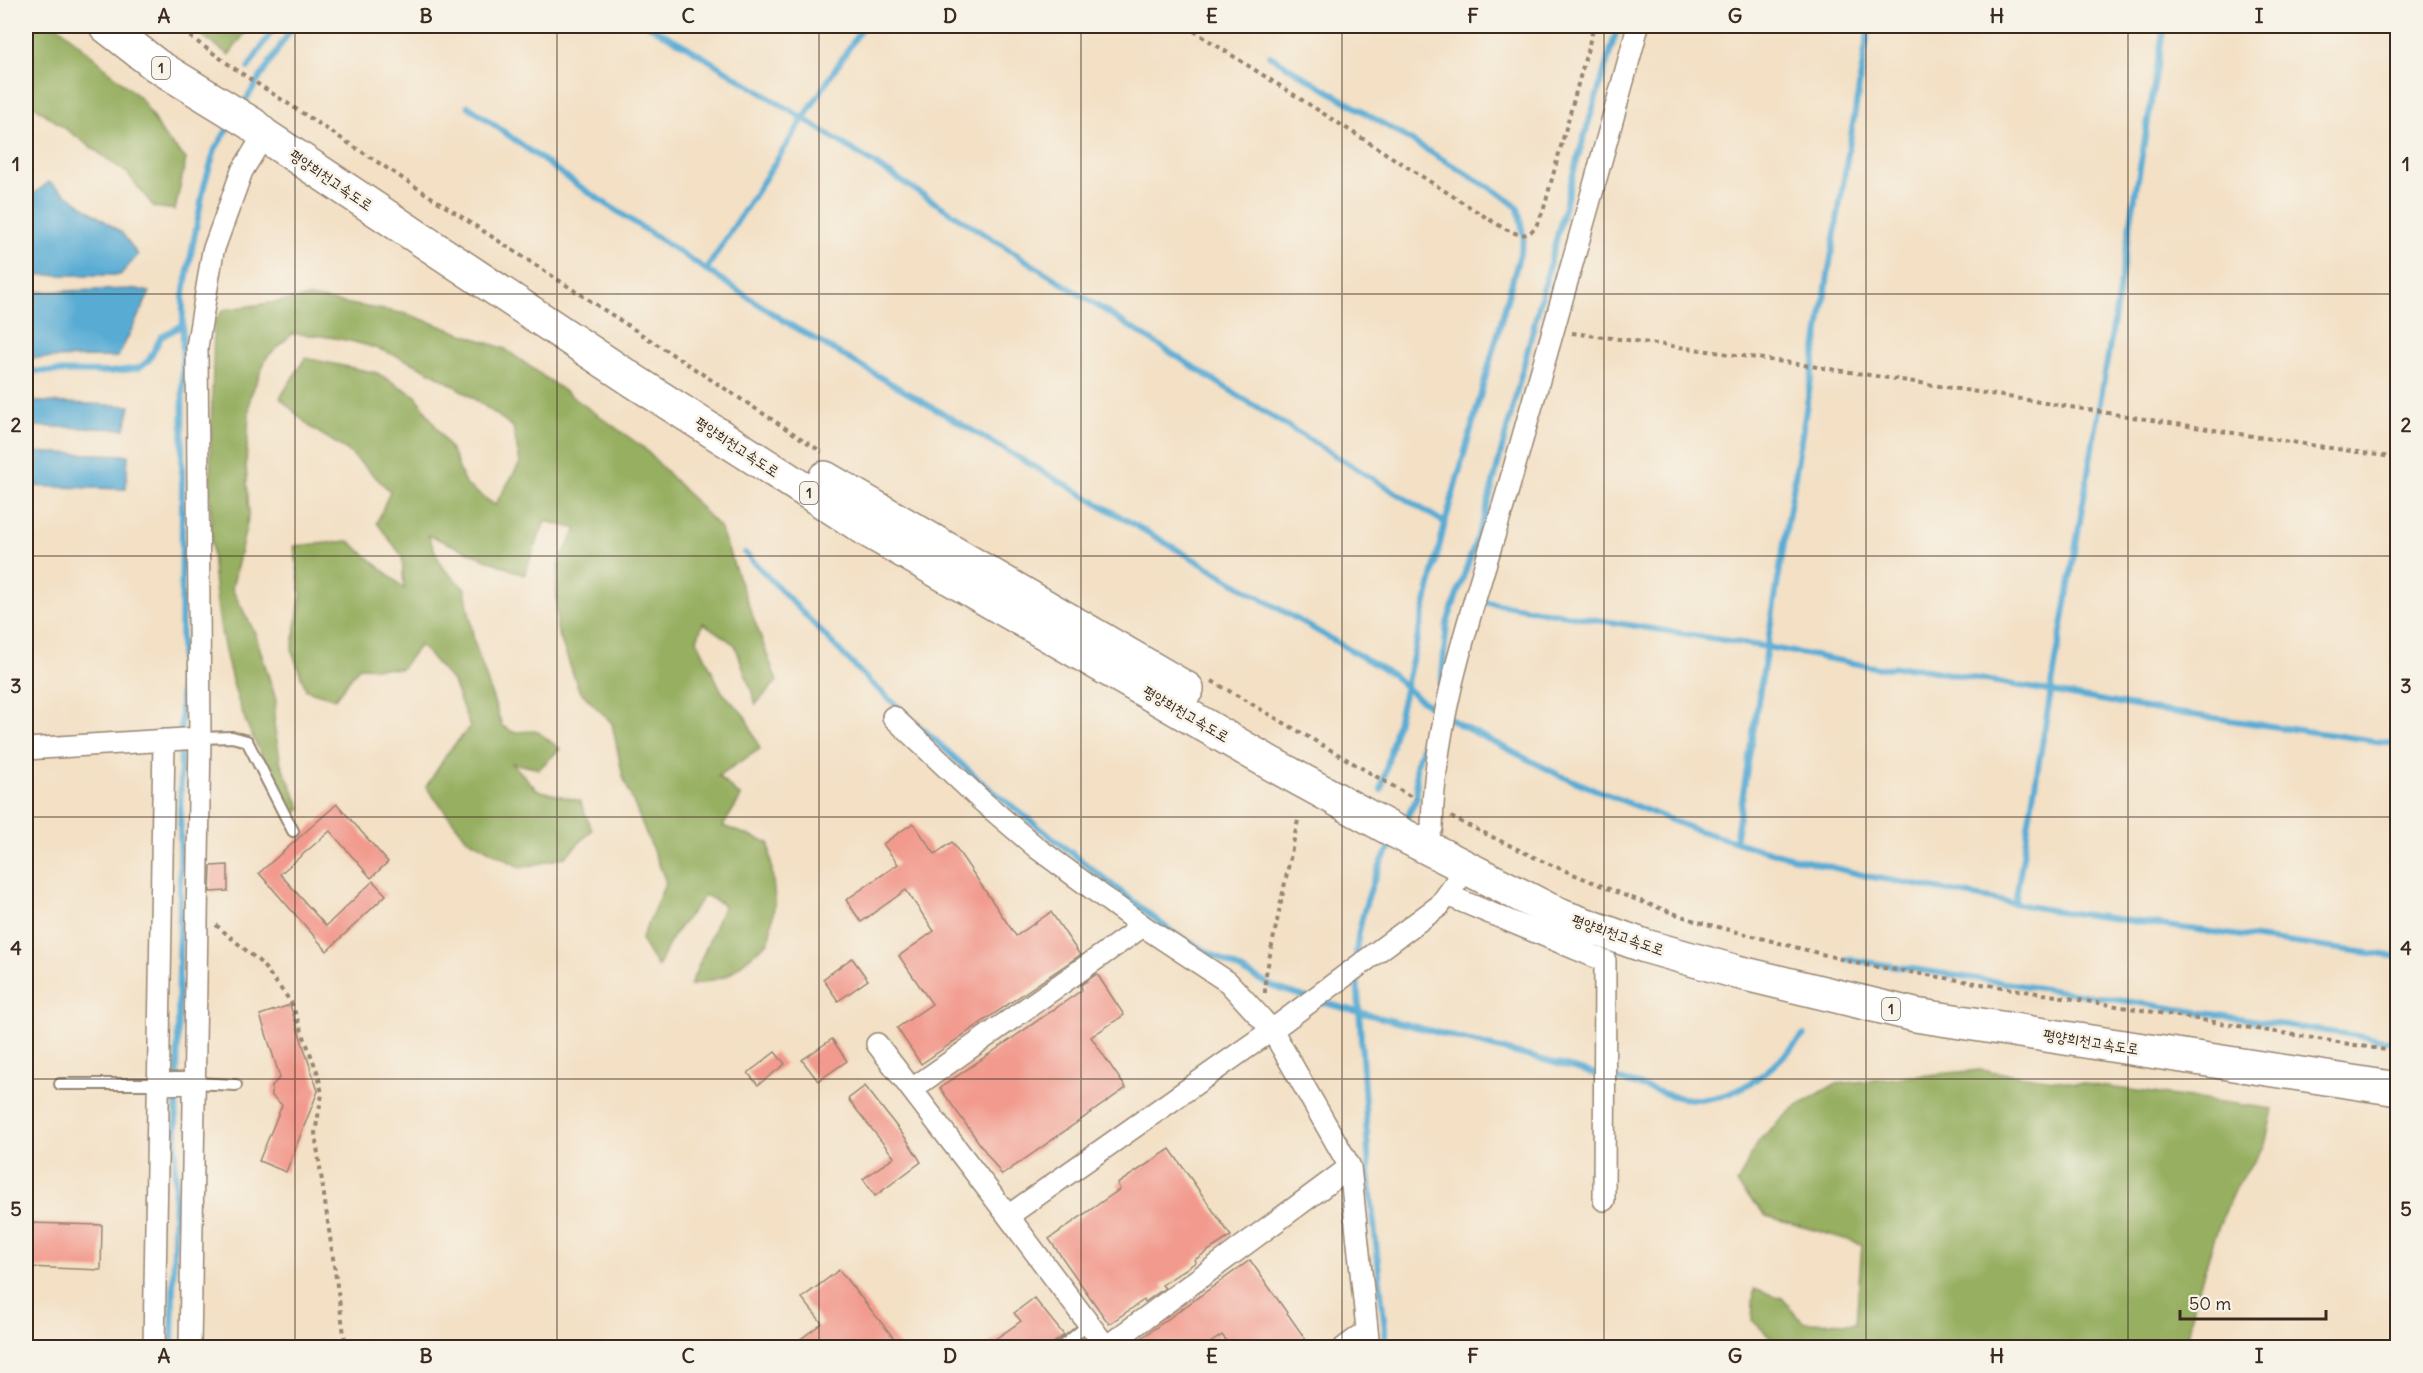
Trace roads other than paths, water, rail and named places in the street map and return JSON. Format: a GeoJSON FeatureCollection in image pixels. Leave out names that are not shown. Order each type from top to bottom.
{"type":"FeatureCollection","features":[{"type":"Feature","properties":{"kind":"highway","name":"평양희천고속도로"},"geometry":{"type":"LineString","coordinates":[[106,26],[156,65],[231,88]]}},
{"type":"Feature","properties":{"kind":"highway","name":"평양희천고속도로"},"geometry":{"type":"LineString","coordinates":[[142,26],[160,41],[231,88],[263,116],[634,381],[872,534],[1547,887],[1725,950],[1905,993],[2397,1068]]}},
{"type":"Feature","properties":{"kind":"highway","name":"평양희천고속도로"},"geometry":{"type":"LineString","coordinates":[[1412,818],[1467,868],[1561,916],[1645,946],[1737,972],[1893,1010],[2397,1089]]}},
{"type":"Feature","properties":{"kind":"street"},"geometry":{"type":"LineString","coordinates":[[1412,818],[1433,782],[1445,715],[1463,640],[1553,331],[1638,26]]}},
{"type":"Feature","properties":{"kind":"street"},"geometry":{"type":"LineString","coordinates":[[190,1347],[200,738],[197,347],[213,251],[263,116]]}},
{"type":"Feature","properties":{"kind":"street"},"geometry":{"type":"LineString","coordinates":[[893,717],[982,801],[1037,848],[1143,926],[1228,982],[1272,1030],[1350,1167],[1368,1339],[1344,1347]]}},
{"type":"Feature","properties":{"kind":"street"},"geometry":{"type":"LineString","coordinates":[[26,749],[200,738]]}},
{"type":"Feature","properties":{"kind":"street"},"geometry":{"type":"LineString","coordinates":[[154,1347],[164,740]]}},
{"type":"Feature","properties":{"kind":"street"},"geometry":{"type":"LineString","coordinates":[[1008,1216],[1272,1030],[1365,958],[1439,906],[1467,868]]}},
{"type":"Feature","properties":{"kind":"street"},"geometry":{"type":"LineString","coordinates":[[1447,894],[1605,961],[1604,1200]]}},
{"type":"Feature","properties":{"kind":"street"},"geometry":{"type":"LineString","coordinates":[[912,1089],[1143,926]]}},
{"type":"Feature","properties":{"kind":"street"},"geometry":{"type":"LineString","coordinates":[[877,1044],[1106,1347],[1350,1167]]}},
{"type":"Feature","properties":{"kind":"street"},"geometry":{"type":"LineString","coordinates":[[158,1084],[194,1083]]}},
{"type":"Feature","properties":{"kind":"lane"},"geometry":{"type":"LineString","coordinates":[[200,738],[232,737],[247,741],[293,831]]}},
{"type":"Feature","properties":{"kind":"lane"},"geometry":{"type":"LineString","coordinates":[[194,1083],[236,1085]]}},
{"type":"Feature","properties":{"kind":"lane"},"geometry":{"type":"LineString","coordinates":[[60,1084],[158,1084]]}},
{"type":"Feature","properties":{"kind":"lane"},"geometry":{"type":"LineString","coordinates":[[1060,1347],[1090,1323]]}},
{"type":"Feature","properties":{"kind":"water"},"geometry":{"type":"Polygon","coordinates":[[[49,182],[122,233],[138,255],[120,275],[26,275],[26,200],[49,182]]]}},
{"type":"Feature","properties":{"kind":"water"},"geometry":{"type":"Polygon","coordinates":[[[136,289],[150,292],[118,357],[26,358],[26,292],[136,289]]]}},
{"type":"Feature","properties":{"kind":"water"},"geometry":{"type":"Polygon","coordinates":[[[26,401],[130,406],[125,429],[26,426],[26,401]]]}},
{"type":"Feature","properties":{"kind":"water"},"geometry":{"type":"Polygon","coordinates":[[[26,452],[128,455],[126,489],[26,486],[26,452]]]}},
{"type":"Feature","properties":{"kind":"waterway"},"geometry":{"type":"LineString","coordinates":[[248,68],[275,26]]}},
{"type":"Feature","properties":{"kind":"waterway"},"geometry":{"type":"LineString","coordinates":[[242,106],[293,26]]}},
{"type":"Feature","properties":{"kind":"waterway"},"geometry":{"type":"LineString","coordinates":[[649,26],[804,119],[1253,405],[1445,523]]}},
{"type":"Feature","properties":{"kind":"waterway"},"geometry":{"type":"LineString","coordinates":[[706,270],[863,26]]}},
{"type":"Feature","properties":{"kind":"waterway"},"geometry":{"type":"LineString","coordinates":[[1403,824],[1417,798],[1416,766],[1441,686],[1447,623],[1484,518],[1575,167],[1618,26]]}},
{"type":"Feature","properties":{"kind":"waterway"},"geometry":{"type":"LineString","coordinates":[[1735,842],[1869,26]]}},
{"type":"Feature","properties":{"kind":"waterway"},"geometry":{"type":"LineString","coordinates":[[2015,903],[2164,26]]}},
{"type":"Feature","properties":{"kind":"waterway"},"geometry":{"type":"LineString","coordinates":[[1270,56],[1502,195],[1518,208],[1524,239],[1445,523],[1381,790]]}},
{"type":"Feature","properties":{"kind":"waterway"},"geometry":{"type":"LineString","coordinates":[[468,106],[576,184],[789,324],[1393,675],[1416,697],[1460,725],[1559,775],[1693,829],[1759,849],[1867,876],[2050,910],[2398,957]]}},
{"type":"Feature","properties":{"kind":"waterway"},"geometry":{"type":"LineString","coordinates":[[172,1348],[180,915],[183,297],[204,186],[215,149],[232,122]]}},
{"type":"Feature","properties":{"kind":"waterway"},"geometry":{"type":"LineString","coordinates":[[26,371],[110,372],[139,368],[149,360],[161,337],[183,325]]}},
{"type":"Feature","properties":{"kind":"waterway"},"geometry":{"type":"LineString","coordinates":[[745,553],[868,680],[984,784],[1176,935],[1271,986],[1308,998]]}},
{"type":"Feature","properties":{"kind":"waterway"},"geometry":{"type":"LineString","coordinates":[[1485,602],[1767,647],[1879,668],[1911,667],[2157,710],[2398,744]]}},
{"type":"Feature","properties":{"kind":"waterway"},"geometry":{"type":"LineString","coordinates":[[1356,961],[1360,925],[1367,900],[1381,862],[1394,841]]}},
{"type":"Feature","properties":{"kind":"waterway"},"geometry":{"type":"LineString","coordinates":[[1847,959],[2398,1042]]}},
{"type":"Feature","properties":{"kind":"waterway"},"geometry":{"type":"LineString","coordinates":[[1357,974],[1370,1186],[1387,1348]]}},
{"type":"Feature","properties":{"kind":"waterway"},"geometry":{"type":"LineString","coordinates":[[1317,1001],[1689,1099],[1712,1098],[1742,1088],[1770,1069],[1804,1035]]}}]}
